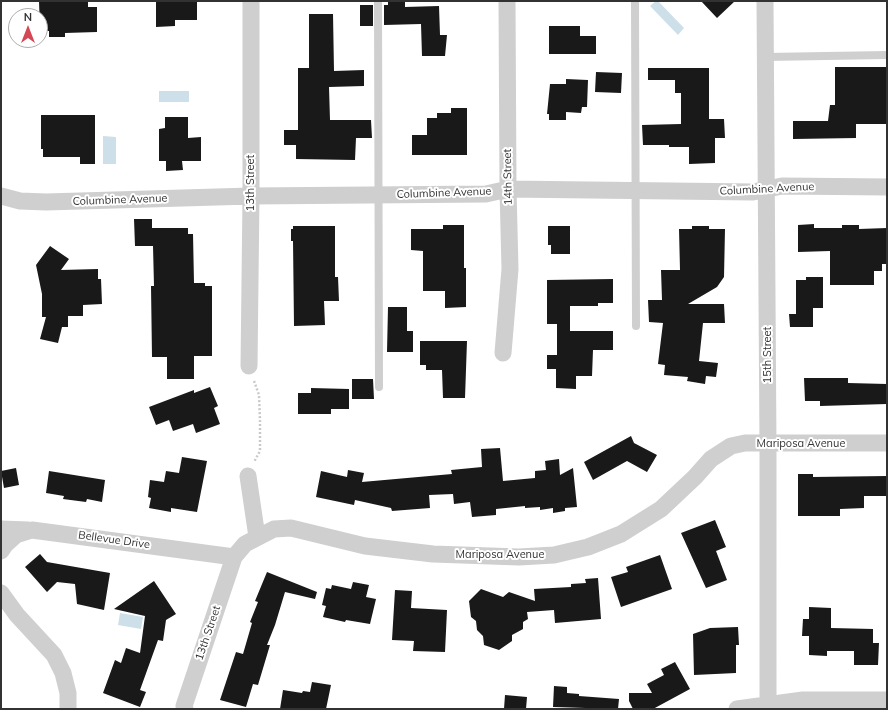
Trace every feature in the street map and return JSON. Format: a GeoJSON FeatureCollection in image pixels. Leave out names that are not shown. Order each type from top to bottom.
{"type":"FeatureCollection","features":[{"type":"Feature","properties":{"kind":"street","name":"13th Street"},"geometry":{"type":"LineString","coordinates":[[249,366],[251,1]]}},
{"type":"Feature","properties":{"kind":"street","name":"14th Street"},"geometry":{"type":"LineString","coordinates":[[503,354],[510,269],[507,1]]}},
{"type":"Feature","properties":{"kind":"street","name":"15th Street"},"geometry":{"type":"LineString","coordinates":[[765,1],[768,706]]}},
{"type":"Feature","properties":{"kind":"street","name":"Columbine Avenue"},"geometry":{"type":"LineString","coordinates":[[1,196],[20,201],[46,202],[251,196],[486,194],[508,189],[753,192],[782,186],[887,187]]}},
{"type":"Feature","properties":{"kind":"street","name":"Mariposa Avenue"},"geometry":{"type":"LineString","coordinates":[[234,557],[245,544],[257,537],[274,529],[291,528],[366,546],[433,554],[518,557],[554,555],[588,547],[621,534],[661,509],[695,477],[710,459],[731,446],[745,444],[887,443]]}},
{"type":"Feature","properties":{"kind":"street"},"geometry":{"type":"LineString","coordinates":[[248,476],[257,537]]}},
{"type":"Feature","properties":{"kind":"street"},"geometry":{"type":"LineString","coordinates":[[1,529],[32,530]]}},
{"type":"Feature","properties":{"kind":"street","name":"Bellevue Drive"},"geometry":{"type":"LineString","coordinates":[[1,551],[16,535],[32,530],[234,557]]}},
{"type":"Feature","properties":{"kind":"street","name":"13th Street"},"geometry":{"type":"LineString","coordinates":[[184,709],[234,557]]}},
{"type":"Feature","properties":{"kind":"street"},"geometry":{"type":"LineString","coordinates":[[1,593],[17,615],[54,655],[63,673],[68,693],[68,709]]}},
{"type":"Feature","properties":{"kind":"street"},"geometry":{"type":"LineString","coordinates":[[737,709],[768,706],[803,700],[887,700]]}},
{"type":"Feature","properties":{"kind":"lane"},"geometry":{"type":"LineString","coordinates":[[378,1],[379,387]]}},
{"type":"Feature","properties":{"kind":"lane"},"geometry":{"type":"LineString","coordinates":[[635,1],[636,326]]}},
{"type":"Feature","properties":{"kind":"lane"},"geometry":{"type":"LineString","coordinates":[[765,56],[887,56]]}},
{"type":"Feature","properties":{"kind":"path"},"geometry":{"type":"LineString","coordinates":[[248,476],[260,451],[259,395],[249,366]]}},
{"type":"Feature","properties":{"kind":"shaded area"},"geometry":{"type":"Polygon","coordinates":[[[658,1],[684,28],[678,35],[650,6],[658,1]]]}},
{"type":"Feature","properties":{"kind":"shaded area"},"geometry":{"type":"Polygon","coordinates":[[[159,91],[189,91],[189,102],[159,102],[159,91]]]}},
{"type":"Feature","properties":{"kind":"shaded area"},"geometry":{"type":"Polygon","coordinates":[[[103,136],[116,137],[116,164],[103,164],[103,136]]]}},
{"type":"Feature","properties":{"kind":"shaded area"},"geometry":{"type":"Polygon","coordinates":[[[120,613],[143,617],[141,629],[118,625],[120,613]]]}},
{"type":"Feature","properties":{"kind":"building"},"geometry":{"type":"Polygon","coordinates":[[[39,1],[88,1],[88,7],[97,7],[97,32],[65,33],[65,37],[49,37],[48,8],[39,8],[39,1]]]}},
{"type":"Feature","properties":{"kind":"building"},"geometry":{"type":"Polygon","coordinates":[[[156,1],[197,1],[197,20],[175,20],[175,26],[156,27],[156,1]]]}},
{"type":"Feature","properties":{"kind":"building"},"geometry":{"type":"Polygon","coordinates":[[[388,1],[405,1],[405,7],[439,6],[440,35],[447,35],[445,56],[422,56],[421,24],[384,25],[384,5],[388,5],[388,1]]]}},
{"type":"Feature","properties":{"kind":"building"},"geometry":{"type":"Polygon","coordinates":[[[701,1],[735,1],[717,18],[701,1]]]}},
{"type":"Feature","properties":{"kind":"building"},"geometry":{"type":"Polygon","coordinates":[[[360,5],[373,5],[373,26],[360,26],[360,5]]]}},
{"type":"Feature","properties":{"kind":"building"},"geometry":{"type":"Polygon","coordinates":[[[309,14],[333,14],[334,71],[364,70],[364,86],[329,87],[330,120],[371,120],[372,138],[356,138],[355,160],[296,159],[296,145],[284,145],[284,130],[298,130],[298,68],[309,68],[309,14]]]}},
{"type":"Feature","properties":{"kind":"building"},"geometry":{"type":"Polygon","coordinates":[[[549,26],[580,26],[580,36],[596,36],[596,54],[549,54],[549,26]]]}},
{"type":"Feature","properties":{"kind":"building"},"geometry":{"type":"Polygon","coordinates":[[[835,67],[887,67],[887,124],[856,124],[856,138],[793,139],[793,121],[828,121],[830,105],[835,105],[835,67]]]}},
{"type":"Feature","properties":{"kind":"building"},"geometry":{"type":"Polygon","coordinates":[[[648,68],[709,68],[709,119],[724,119],[725,138],[715,138],[715,163],[689,164],[689,147],[643,145],[642,125],[681,124],[681,93],[675,93],[675,80],[648,80],[648,68]]]}},
{"type":"Feature","properties":{"kind":"building"},"geometry":{"type":"Polygon","coordinates":[[[596,72],[622,73],[621,93],[595,92],[596,72]]]}},
{"type":"Feature","properties":{"kind":"building"},"geometry":{"type":"Polygon","coordinates":[[[566,79],[588,80],[587,107],[582,107],[581,113],[566,112],[566,120],[549,120],[549,114],[547,114],[550,84],[566,84],[566,79]]]}},
{"type":"Feature","properties":{"kind":"building"},"geometry":{"type":"Polygon","coordinates":[[[451,108],[467,108],[467,155],[412,155],[412,135],[427,135],[427,118],[437,118],[437,113],[451,113],[451,108]]]}},
{"type":"Feature","properties":{"kind":"building"},"geometry":{"type":"Polygon","coordinates":[[[41,115],[95,115],[95,164],[80,164],[80,157],[43,157],[43,149],[41,149],[41,115]]]}},
{"type":"Feature","properties":{"kind":"building"},"geometry":{"type":"Polygon","coordinates":[[[165,117],[188,117],[188,138],[201,137],[201,161],[182,161],[183,170],[166,171],[166,161],[159,161],[159,129],[165,128],[165,117]]]}},
{"type":"Feature","properties":{"kind":"building"},"geometry":{"type":"Polygon","coordinates":[[[134,219],[152,219],[152,228],[188,228],[188,234],[193,234],[194,283],[205,283],[205,286],[212,286],[212,356],[194,356],[194,379],[167,379],[167,357],[152,357],[151,286],[154,286],[153,246],[135,246],[134,219]]]}},
{"type":"Feature","properties":{"kind":"building"},"geometry":{"type":"Polygon","coordinates":[[[814,224],[814,228],[842,228],[842,225],[859,225],[859,229],[887,228],[887,264],[882,264],[882,271],[874,271],[874,285],[830,285],[830,251],[798,252],[798,225],[814,224]]]}},
{"type":"Feature","properties":{"kind":"building"},"geometry":{"type":"Polygon","coordinates":[[[443,225],[464,225],[466,307],[445,308],[445,291],[423,291],[423,251],[411,250],[411,229],[443,229],[443,225]]]}},
{"type":"Feature","properties":{"kind":"building"},"geometry":{"type":"Polygon","coordinates":[[[293,226],[335,226],[335,277],[338,277],[339,301],[324,301],[325,325],[294,326],[293,241],[291,241],[291,229],[293,229],[293,226]]]}},
{"type":"Feature","properties":{"kind":"building"},"geometry":{"type":"Polygon","coordinates":[[[548,226],[570,226],[570,254],[551,254],[551,245],[548,245],[548,226]]]}},
{"type":"Feature","properties":{"kind":"building"},"geometry":{"type":"Polygon","coordinates":[[[692,226],[709,226],[709,229],[725,229],[724,277],[717,287],[688,304],[724,304],[725,323],[703,323],[699,361],[718,363],[716,377],[706,376],[705,384],[687,381],[688,377],[664,375],[665,365],[658,364],[663,323],[649,322],[648,300],[662,300],[661,270],[680,270],[679,229],[692,229],[692,226]]]}},
{"type":"Feature","properties":{"kind":"building"},"geometry":{"type":"Polygon","coordinates":[[[50,246],[69,259],[61,270],[98,269],[98,279],[101,279],[102,304],[83,305],[83,316],[68,316],[68,327],[62,327],[58,343],[40,339],[46,317],[42,317],[42,294],[36,265],[50,246]]]}},
{"type":"Feature","properties":{"kind":"building"},"geometry":{"type":"Polygon","coordinates":[[[806,277],[823,277],[823,308],[813,308],[813,327],[790,327],[789,314],[796,314],[796,280],[806,280],[806,277]]]}},
{"type":"Feature","properties":{"kind":"building"},"geometry":{"type":"Polygon","coordinates":[[[613,279],[613,303],[598,303],[598,306],[570,306],[570,331],[613,331],[613,350],[593,350],[592,376],[576,376],[576,389],[556,388],[556,369],[547,369],[547,355],[557,355],[557,324],[547,324],[547,280],[613,279]]]}},
{"type":"Feature","properties":{"kind":"building"},"geometry":{"type":"Polygon","coordinates":[[[388,307],[407,307],[407,331],[413,331],[413,352],[387,352],[388,307]]]}},
{"type":"Feature","properties":{"kind":"building"},"geometry":{"type":"Polygon","coordinates":[[[420,341],[467,341],[465,398],[443,398],[442,370],[426,370],[426,365],[420,365],[420,341]]]}},
{"type":"Feature","properties":{"kind":"building"},"geometry":{"type":"Polygon","coordinates":[[[804,378],[848,378],[848,383],[887,384],[887,404],[820,406],[820,401],[805,401],[804,378]]]}},
{"type":"Feature","properties":{"kind":"building"},"geometry":{"type":"Polygon","coordinates":[[[352,379],[373,379],[374,399],[352,399],[352,379]]]}},
{"type":"Feature","properties":{"kind":"building"},"geometry":{"type":"Polygon","coordinates":[[[210,387],[218,406],[214,408],[220,424],[196,433],[193,424],[173,431],[169,420],[156,425],[149,407],[194,390],[194,393],[210,387]]]}},
{"type":"Feature","properties":{"kind":"building"},"geometry":{"type":"Polygon","coordinates":[[[311,388],[349,389],[349,409],[331,409],[331,414],[298,414],[298,393],[311,393],[311,388]]]}},
{"type":"Feature","properties":{"kind":"building"},"geometry":{"type":"Polygon","coordinates":[[[631,436],[634,443],[657,455],[647,472],[627,461],[593,480],[584,462],[631,436]]]}},
{"type":"Feature","properties":{"kind":"building"},"geometry":{"type":"Polygon","coordinates":[[[500,448],[503,481],[535,478],[535,471],[546,470],[545,461],[559,459],[560,475],[573,468],[577,507],[565,508],[565,511],[553,513],[553,508],[540,510],[540,507],[525,508],[525,506],[496,509],[496,515],[472,517],[470,502],[454,504],[453,494],[429,495],[430,508],[392,511],[391,508],[355,500],[354,505],[316,497],[321,471],[347,477],[348,470],[364,473],[362,482],[452,474],[451,470],[482,467],[481,449],[500,448]]]}},
{"type":"Feature","properties":{"kind":"building"},"geometry":{"type":"Polygon","coordinates":[[[182,457],[207,461],[197,512],[171,508],[171,512],[149,508],[151,498],[148,497],[150,480],[164,482],[166,471],[179,473],[182,457]]]}},
{"type":"Feature","properties":{"kind":"building"},"geometry":{"type":"Polygon","coordinates":[[[16,468],[19,485],[4,488],[1,471],[16,468]]]}},
{"type":"Feature","properties":{"kind":"building"},"geometry":{"type":"Polygon","coordinates":[[[49,471],[105,480],[102,502],[87,499],[86,502],[63,499],[64,496],[46,493],[49,471]]]}},
{"type":"Feature","properties":{"kind":"building"},"geometry":{"type":"Polygon","coordinates":[[[798,474],[813,474],[813,477],[887,476],[887,496],[864,496],[864,508],[840,509],[840,516],[798,516],[798,474]]]}},
{"type":"Feature","properties":{"kind":"building"},"geometry":{"type":"Polygon","coordinates":[[[715,520],[726,547],[716,551],[727,580],[706,588],[681,533],[715,520]]]}},
{"type":"Feature","properties":{"kind":"building"},"geometry":{"type":"Polygon","coordinates":[[[40,554],[47,562],[110,573],[104,610],[77,604],[75,584],[57,582],[47,592],[25,567],[40,554]]]}},
{"type":"Feature","properties":{"kind":"building"},"geometry":{"type":"Polygon","coordinates":[[[660,555],[672,589],[621,607],[611,577],[628,572],[626,567],[660,555]]]}},
{"type":"Feature","properties":{"kind":"building"},"geometry":{"type":"Polygon","coordinates":[[[267,572],[317,592],[315,599],[285,592],[267,645],[270,645],[258,685],[253,684],[246,707],[220,700],[236,652],[243,654],[252,623],[250,622],[258,602],[255,601],[267,572]]]}},
{"type":"Feature","properties":{"kind":"building"},"geometry":{"type":"Polygon","coordinates":[[[598,578],[601,619],[555,623],[554,610],[527,612],[528,619],[523,622],[523,629],[512,635],[512,641],[499,650],[484,645],[483,636],[477,630],[476,621],[471,617],[469,601],[481,589],[503,597],[509,592],[535,601],[534,589],[571,587],[571,584],[586,583],[585,579],[598,578]]]}},
{"type":"Feature","properties":{"kind":"building"},"geometry":{"type":"Polygon","coordinates":[[[154,581],[176,614],[166,620],[163,641],[158,640],[140,690],[146,692],[140,707],[103,693],[115,660],[121,663],[126,648],[140,653],[145,616],[114,609],[154,581]]]}},
{"type":"Feature","properties":{"kind":"building"},"geometry":{"type":"Polygon","coordinates":[[[353,582],[369,585],[366,597],[376,599],[370,624],[346,620],[345,622],[323,617],[326,606],[322,605],[326,588],[331,589],[332,585],[351,589],[353,582]]]}},
{"type":"Feature","properties":{"kind":"building"},"geometry":{"type":"Polygon","coordinates":[[[395,590],[412,591],[411,608],[447,610],[445,652],[413,651],[414,641],[392,640],[395,590]]]}},
{"type":"Feature","properties":{"kind":"building"},"geometry":{"type":"Polygon","coordinates":[[[809,607],[831,608],[831,628],[873,629],[873,643],[879,643],[878,665],[854,665],[854,651],[827,651],[827,656],[809,655],[809,636],[802,636],[803,619],[809,619],[809,607]]]}},
{"type":"Feature","properties":{"kind":"building"},"geometry":{"type":"Polygon","coordinates":[[[738,627],[739,645],[736,645],[736,673],[694,675],[693,634],[710,628],[738,627]]]}},
{"type":"Feature","properties":{"kind":"building"},"geometry":{"type":"Polygon","coordinates":[[[675,662],[690,689],[653,709],[633,709],[629,701],[629,693],[652,693],[647,684],[664,675],[661,669],[675,662]]]}},
{"type":"Feature","properties":{"kind":"building"},"geometry":{"type":"Polygon","coordinates":[[[312,682],[331,685],[326,709],[280,709],[283,690],[302,693],[303,691],[310,692],[312,682]]]}},
{"type":"Feature","properties":{"kind":"building"},"geometry":{"type":"Polygon","coordinates":[[[554,686],[567,687],[567,693],[579,694],[579,696],[619,699],[618,709],[553,707],[554,686]]]}},
{"type":"Feature","properties":{"kind":"building"},"geometry":{"type":"Polygon","coordinates":[[[505,695],[527,697],[526,709],[504,709],[505,695]]]}}]}
